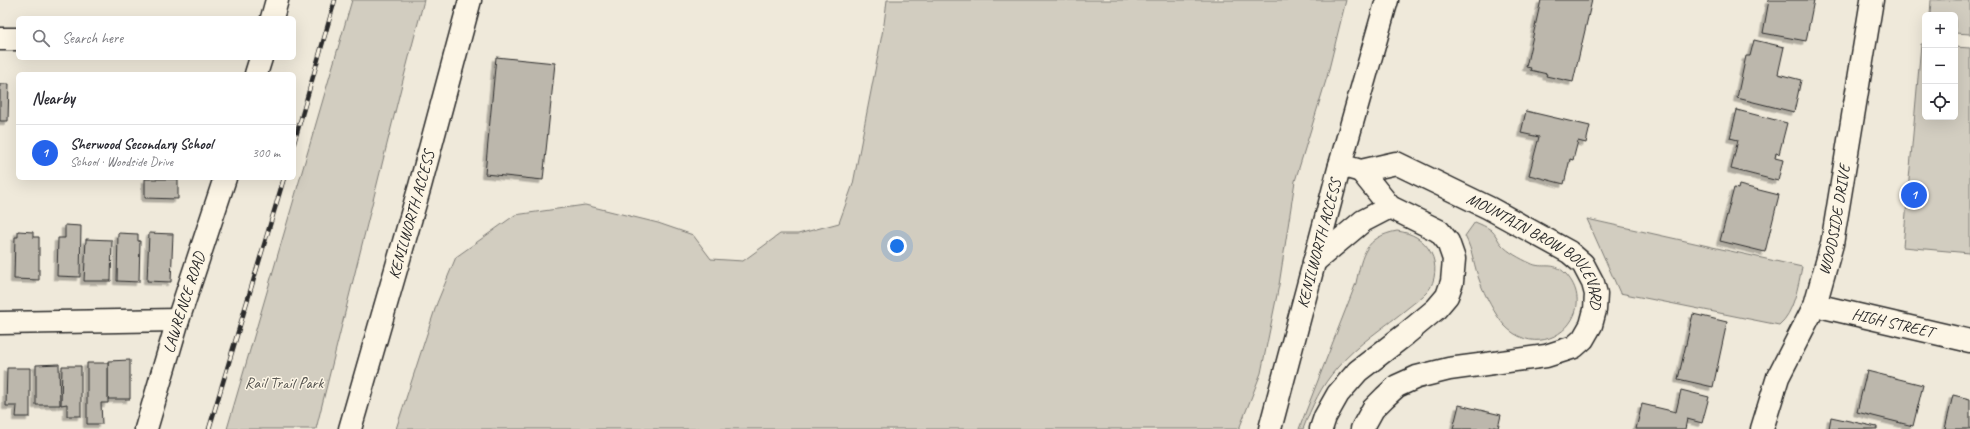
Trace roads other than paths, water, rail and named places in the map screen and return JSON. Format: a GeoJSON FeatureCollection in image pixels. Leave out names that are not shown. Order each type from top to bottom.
{"type":"FeatureCollection","features":[{"type":"Feature","properties":{"kind":"main road"},"geometry":{"type":"LineString","coordinates":[[272,16],[276,0]]}},
{"type":"Feature","properties":{"kind":"main road","name":"KENILWORTH ACCESS"},"geometry":{"type":"LineString","coordinates":[[350,429],[422,178],[470,0]]}},
{"type":"Feature","properties":{"kind":"main road","name":"KENILWORTH ACCESS"},"geometry":{"type":"LineString","coordinates":[[1270,429],[1340,165],[1387,0]]}},
{"type":"Feature","properties":{"kind":"main road","name":"WOODSIDE DRIVE"},"geometry":{"type":"LineString","coordinates":[[1762,429],[1778,377],[1815,305],[1832,244],[1872,0]]}},
{"type":"Feature","properties":{"kind":"main road"},"geometry":{"type":"LineString","coordinates":[[0,39],[16,39]]}},
{"type":"Feature","properties":{"kind":"main road"},"geometry":{"type":"LineString","coordinates":[[256,72],[260,60]]}},
{"type":"Feature","properties":{"kind":"main road","name":"MOUNTAIN BROW BOULEVARD"},"geometry":{"type":"LineString","coordinates":[[1340,165],[1361,171],[1396,163],[1489,208],[1569,252],[1582,264],[1593,283],[1596,294],[1595,310],[1591,325],[1583,338],[1574,347],[1546,356],[1449,369],[1417,377],[1397,386],[1385,397],[1373,409],[1362,429]]}},
{"type":"Feature","properties":{"kind":"main road"},"geometry":{"type":"LineString","coordinates":[[1321,429],[1325,417],[1338,394],[1358,371],[1436,309],[1447,296],[1452,282],[1454,259],[1448,242],[1439,231],[1390,207],[1361,171]]}},
{"type":"Feature","properties":{"kind":"main road","name":"LAWRENCE ROAD"},"geometry":{"type":"LineString","coordinates":[[146,429],[178,320],[224,180]]}},
{"type":"Feature","properties":{"kind":"main road"},"geometry":{"type":"LineString","coordinates":[[1314,262],[1363,221],[1390,207]]}},
{"type":"Feature","properties":{"kind":"main road","name":"HIGH STREET"},"geometry":{"type":"LineString","coordinates":[[1815,305],[1970,341]]}},
{"type":"Feature","properties":{"kind":"main road"},"geometry":{"type":"LineString","coordinates":[[0,323],[178,320]]}},
{"type":"Feature","properties":{"kind":"railway"},"geometry":{"type":"LineString","coordinates":[[296,136],[335,0]]}},
{"type":"Feature","properties":{"kind":"railway"},"geometry":{"type":"LineString","coordinates":[[209,429],[283,180]]}},
{"type":"Feature","properties":{"kind":"place","name":"Sherwood Secondary School"},"geometry":{"type":"Point","coordinates":[1914,195]}},
{"type":"Feature","properties":{"kind":"park label","name":"Rail Trail Park"},"geometry":{"type":"Point","coordinates":[284,383]}}]}
